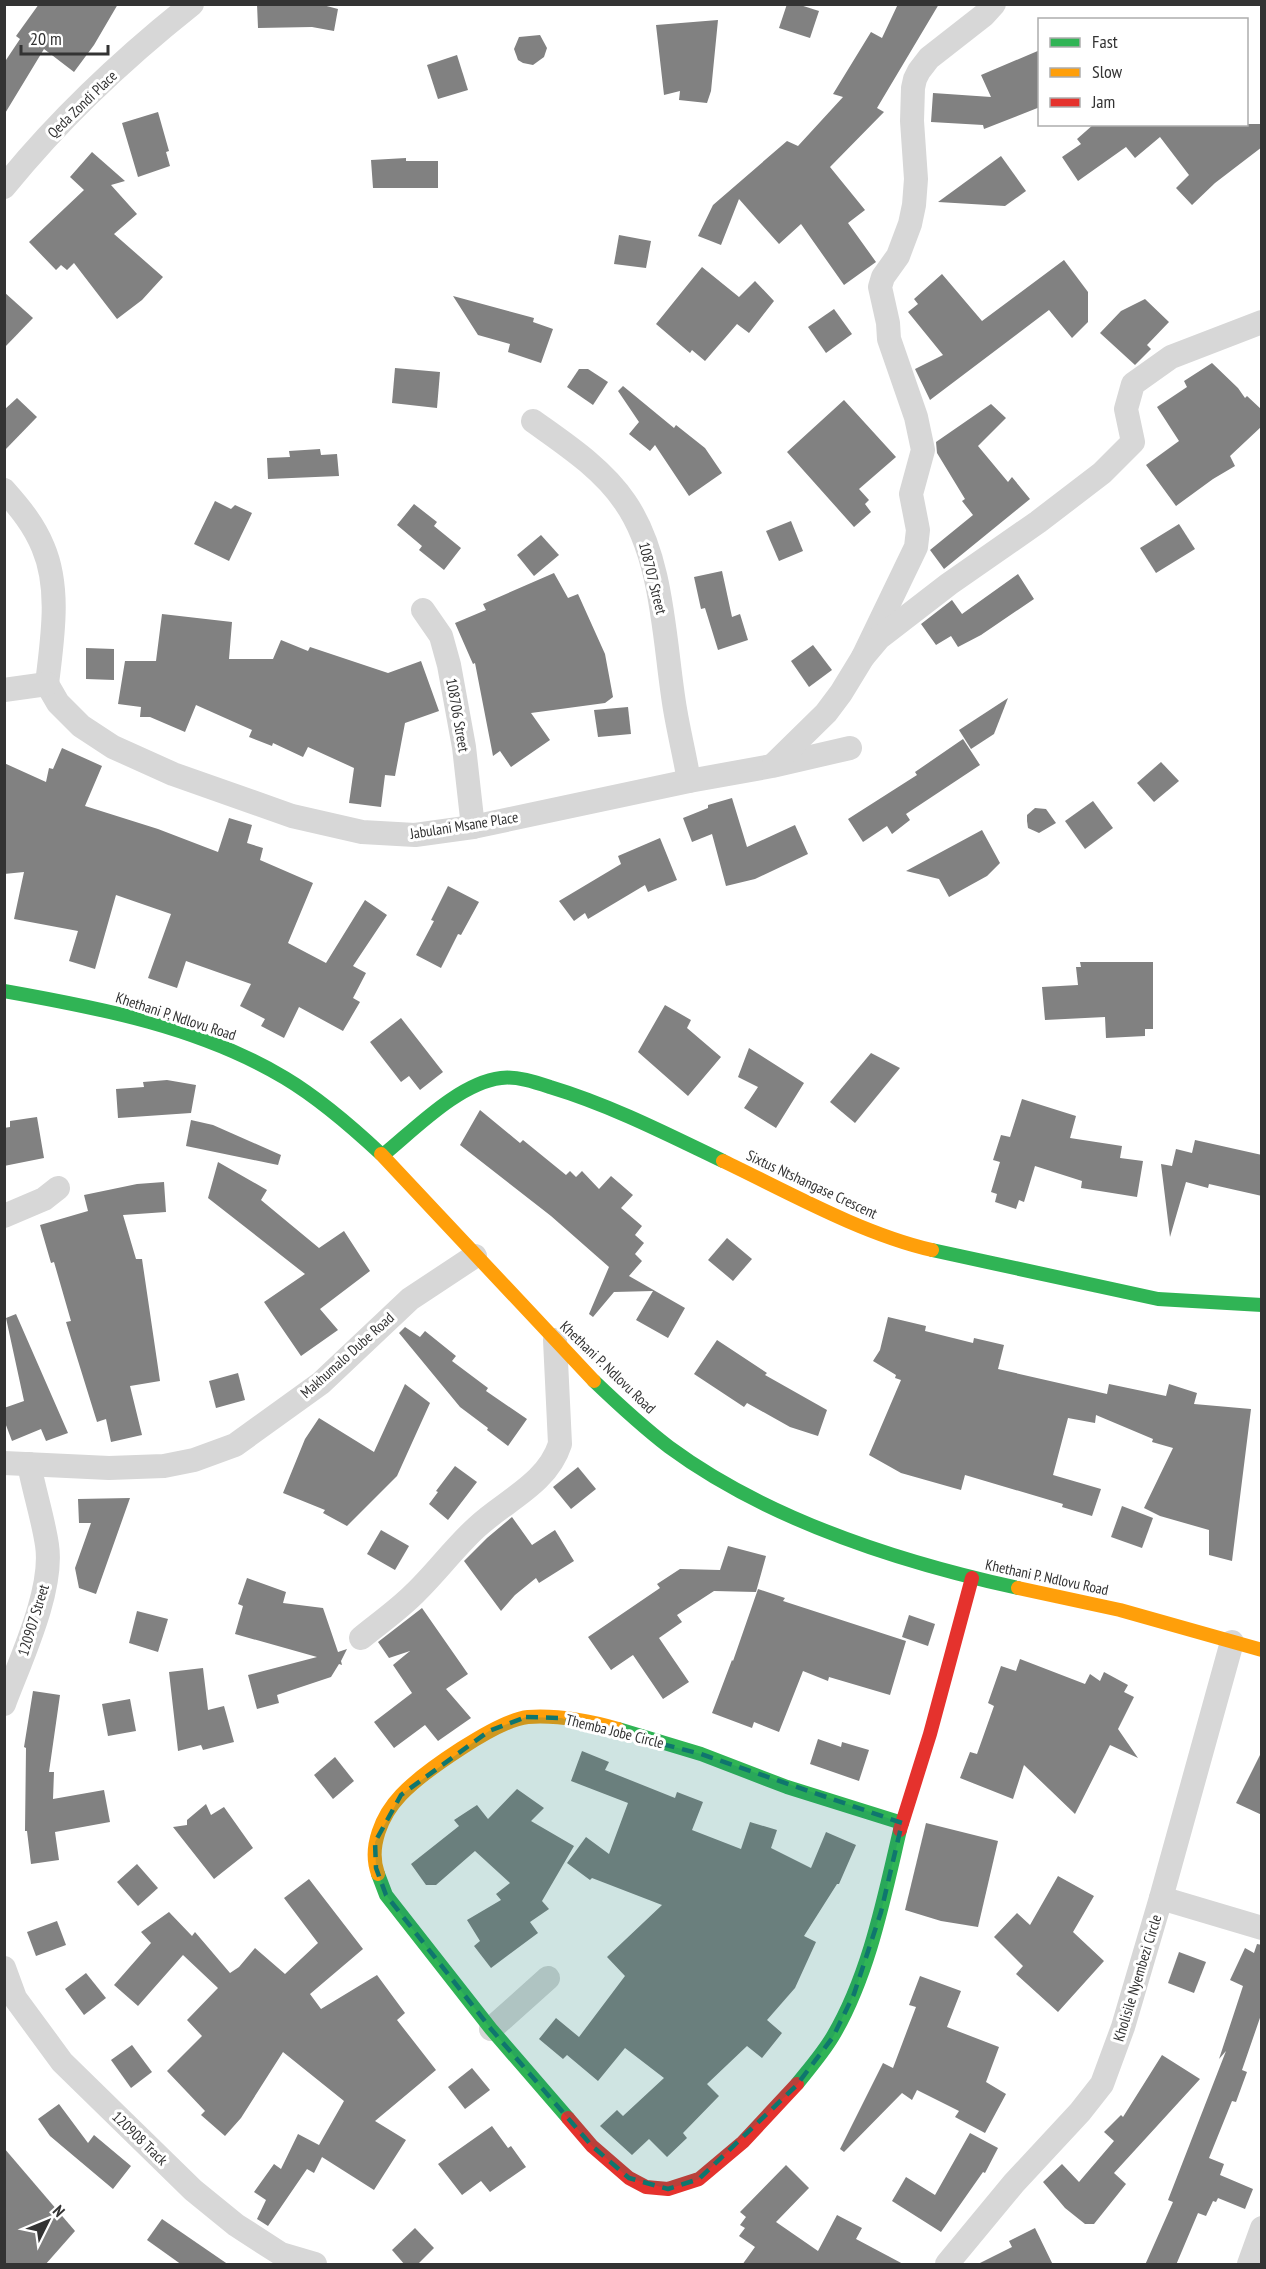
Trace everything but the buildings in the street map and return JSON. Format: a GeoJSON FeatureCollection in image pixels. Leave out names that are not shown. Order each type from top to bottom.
{"type":"FeatureCollection","features":[{"type":"Feature","properties":{"kind":"street","name":"Qeda Zondi Place"},"geometry":{"type":"LineString","coordinates":[[4,187],[28,157],[75,109],[192,4]]}},
{"type":"Feature","properties":{"kind":"street"},"geometry":{"type":"LineString","coordinates":[[772,766],[826,713],[841,693],[863,657],[916,546],[918,530],[911,494],[923,450],[916,417],[889,339],[880,287],[883,277],[898,256],[910,224],[914,205],[916,179],[912,121],[913,88],[919,70],[929,58],[984,15],[994,4]]}},
{"type":"Feature","properties":{"kind":"street"},"geometry":{"type":"LineString","coordinates":[[863,657],[879,638],[899,621],[1038,522],[1102,473],[1133,442],[1126,409],[1133,384],[1171,357],[1262,322]]}},
{"type":"Feature","properties":{"kind":"street","name":"108707 Street"},"geometry":{"type":"LineString","coordinates":[[533,421],[575,451],[607,481],[625,500],[637,522],[647,548],[661,602],[675,709],[689,781]]}},
{"type":"Feature","properties":{"kind":"street"},"geometry":{"type":"LineString","coordinates":[[4,490],[26,515],[44,548],[54,590],[53,635],[47,684],[4,690]]}},
{"type":"Feature","properties":{"kind":"street","name":"108706 Street"},"geometry":{"type":"LineString","coordinates":[[423,610],[441,636],[449,665],[464,747],[473,826]]}},
{"type":"Feature","properties":{"kind":"street","name":"Jabulani Msane Place"},"geometry":{"type":"LineString","coordinates":[[47,684],[58,703],[81,726],[113,747],[173,774],[292,816],[362,832],[415,835],[473,826],[772,766],[850,747]]}},
{"type":"Feature","properties":{"kind":"street","name":"Khethani P. Ndlovu Road"},"geometry":{"type":"LineString","coordinates":[[4,991],[105,1010],[222,1047],[269,1069],[298,1087],[337,1115],[383,1155],[555,1340],[658,1438],[691,1462],[738,1489],[794,1518],[855,1543],[972,1578],[1101,1605],[1262,1650]]}},
{"type":"Feature","properties":{"kind":"street","name":"Sixtus Ntshangase Crescent"},"geometry":{"type":"LineString","coordinates":[[383,1155],[447,1102],[474,1087],[501,1078],[528,1080],[583,1097],[857,1224],[903,1243],[1158,1299],[1262,1305]]}},
{"type":"Feature","properties":{"kind":"street"},"geometry":{"type":"LineString","coordinates":[[4,1216],[44,1199],[58,1188]]}},
{"type":"Feature","properties":{"kind":"street","name":"Makhumalo Dube Road"},"geometry":{"type":"LineString","coordinates":[[4,1463],[109,1468],[164,1466],[194,1460],[235,1445],[321,1383],[410,1299],[475,1256]]}},
{"type":"Feature","properties":{"kind":"street"},"geometry":{"type":"LineString","coordinates":[[361,1638],[412,1596],[479,1525],[542,1475],[555,1460],[560,1444],[555,1340]]}},
{"type":"Feature","properties":{"kind":"street","name":"120907 Street"},"geometry":{"type":"LineString","coordinates":[[4,1704],[44,1592],[48,1565],[47,1546],[29,1464]]}},
{"type":"Feature","properties":{"kind":"street","name":"Themba Jobe Circle"},"geometry":{"type":"LineString","coordinates":[[902,1823],[787,1787],[701,1754],[604,1725],[561,1718],[526,1718],[489,1731],[452,1754],[400,1795],[385,1818],[375,1842],[376,1868],[386,1895],[491,2029],[592,2146],[629,2178],[646,2187],[668,2189],[699,2179],[742,2142],[796,2086],[833,2037],[854,1994],[881,1912],[902,1823],[930,1734],[972,1578]]}},
{"type":"Feature","properties":{"kind":"street","name":"Kholisile Nyembezi Circle"},"geometry":{"type":"LineString","coordinates":[[947,2265],[1014,2183],[1080,2112],[1102,2084],[1123,2027],[1161,1898],[1232,1642]]}},
{"type":"Feature","properties":{"kind":"street"},"geometry":{"type":"LineString","coordinates":[[1161,1898],[1262,1928]]}},
{"type":"Feature","properties":{"kind":"street","name":"120908 Track"},"geometry":{"type":"LineString","coordinates":[[4,1968],[15,1998],[62,2062],[193,2190],[236,2224],[281,2254],[315,2265]]}},
{"type":"Feature","properties":{"kind":"street"},"geometry":{"type":"LineString","coordinates":[[491,2029],[548,1978]]}},
{"type":"Feature","properties":{"kind":"street"},"geometry":{"type":"LineString","coordinates":[[1249,2265],[1262,2228]]}},
{"type":"Feature","properties":{"kind":"highlighted area"},"geometry":{"type":"Polygon","coordinates":[[[526,1717],[561,1718],[701,1754],[902,1823],[881,1912],[854,1994],[833,2037],[796,2086],[699,2179],[668,2189],[629,2178],[592,2146],[491,2029],[386,1895],[376,1868],[375,1842],[401,1795],[489,1731],[526,1717]]]}},
{"type":"Feature","properties":{"kind":"traffic: fast"},"geometry":{"type":"LineString","coordinates":[[4,991],[149,1022],[219,1045],[252,1060],[298,1086],[335,1113],[381,1154]]}},
{"type":"Feature","properties":{"kind":"traffic: fast"},"geometry":{"type":"LineString","coordinates":[[383,1155],[438,1109],[469,1088],[507,1078],[532,1081],[594,1102],[723,1161]]}},
{"type":"Feature","properties":{"kind":"traffic: fast"},"geometry":{"type":"LineString","coordinates":[[932,1250],[1158,1299],[1262,1305]]}},
{"type":"Feature","properties":{"kind":"traffic: fast"},"geometry":{"type":"LineString","coordinates":[[594,1381],[669,1447],[708,1473],[792,1517],[881,1551],[1018,1588]]}},
{"type":"Feature","properties":{"kind":"traffic: fast"},"geometry":{"type":"LineString","coordinates":[[618,1729],[701,1754],[787,1787],[902,1823]]}},
{"type":"Feature","properties":{"kind":"traffic: fast"},"geometry":{"type":"LineString","coordinates":[[797,2084],[833,2036],[856,1988],[874,1936],[900,1830]]}},
{"type":"Feature","properties":{"kind":"traffic: fast"},"geometry":{"type":"LineString","coordinates":[[378,1874],[386,1895],[491,2029],[568,2118]]}},
{"type":"Feature","properties":{"kind":"traffic: slow"},"geometry":{"type":"LineString","coordinates":[[381,1154],[594,1381]]}},
{"type":"Feature","properties":{"kind":"traffic: slow"},"geometry":{"type":"LineString","coordinates":[[723,1161],[852,1223],[932,1250]]}},
{"type":"Feature","properties":{"kind":"traffic: slow"},"geometry":{"type":"LineString","coordinates":[[1018,1588],[1120,1610],[1262,1650]]}},
{"type":"Feature","properties":{"kind":"traffic: slow"},"geometry":{"type":"LineString","coordinates":[[378,1874],[375,1864],[376,1842],[388,1812],[412,1785],[461,1748],[498,1727],[528,1717],[573,1719],[618,1729]]}},
{"type":"Feature","properties":{"kind":"traffic: jam"},"geometry":{"type":"LineString","coordinates":[[900,1830],[930,1734],[972,1578]]}},
{"type":"Feature","properties":{"kind":"traffic: jam"},"geometry":{"type":"LineString","coordinates":[[568,2118],[592,2146],[629,2178],[646,2187],[668,2189],[699,2179],[743,2142],[797,2084]]}}]}
